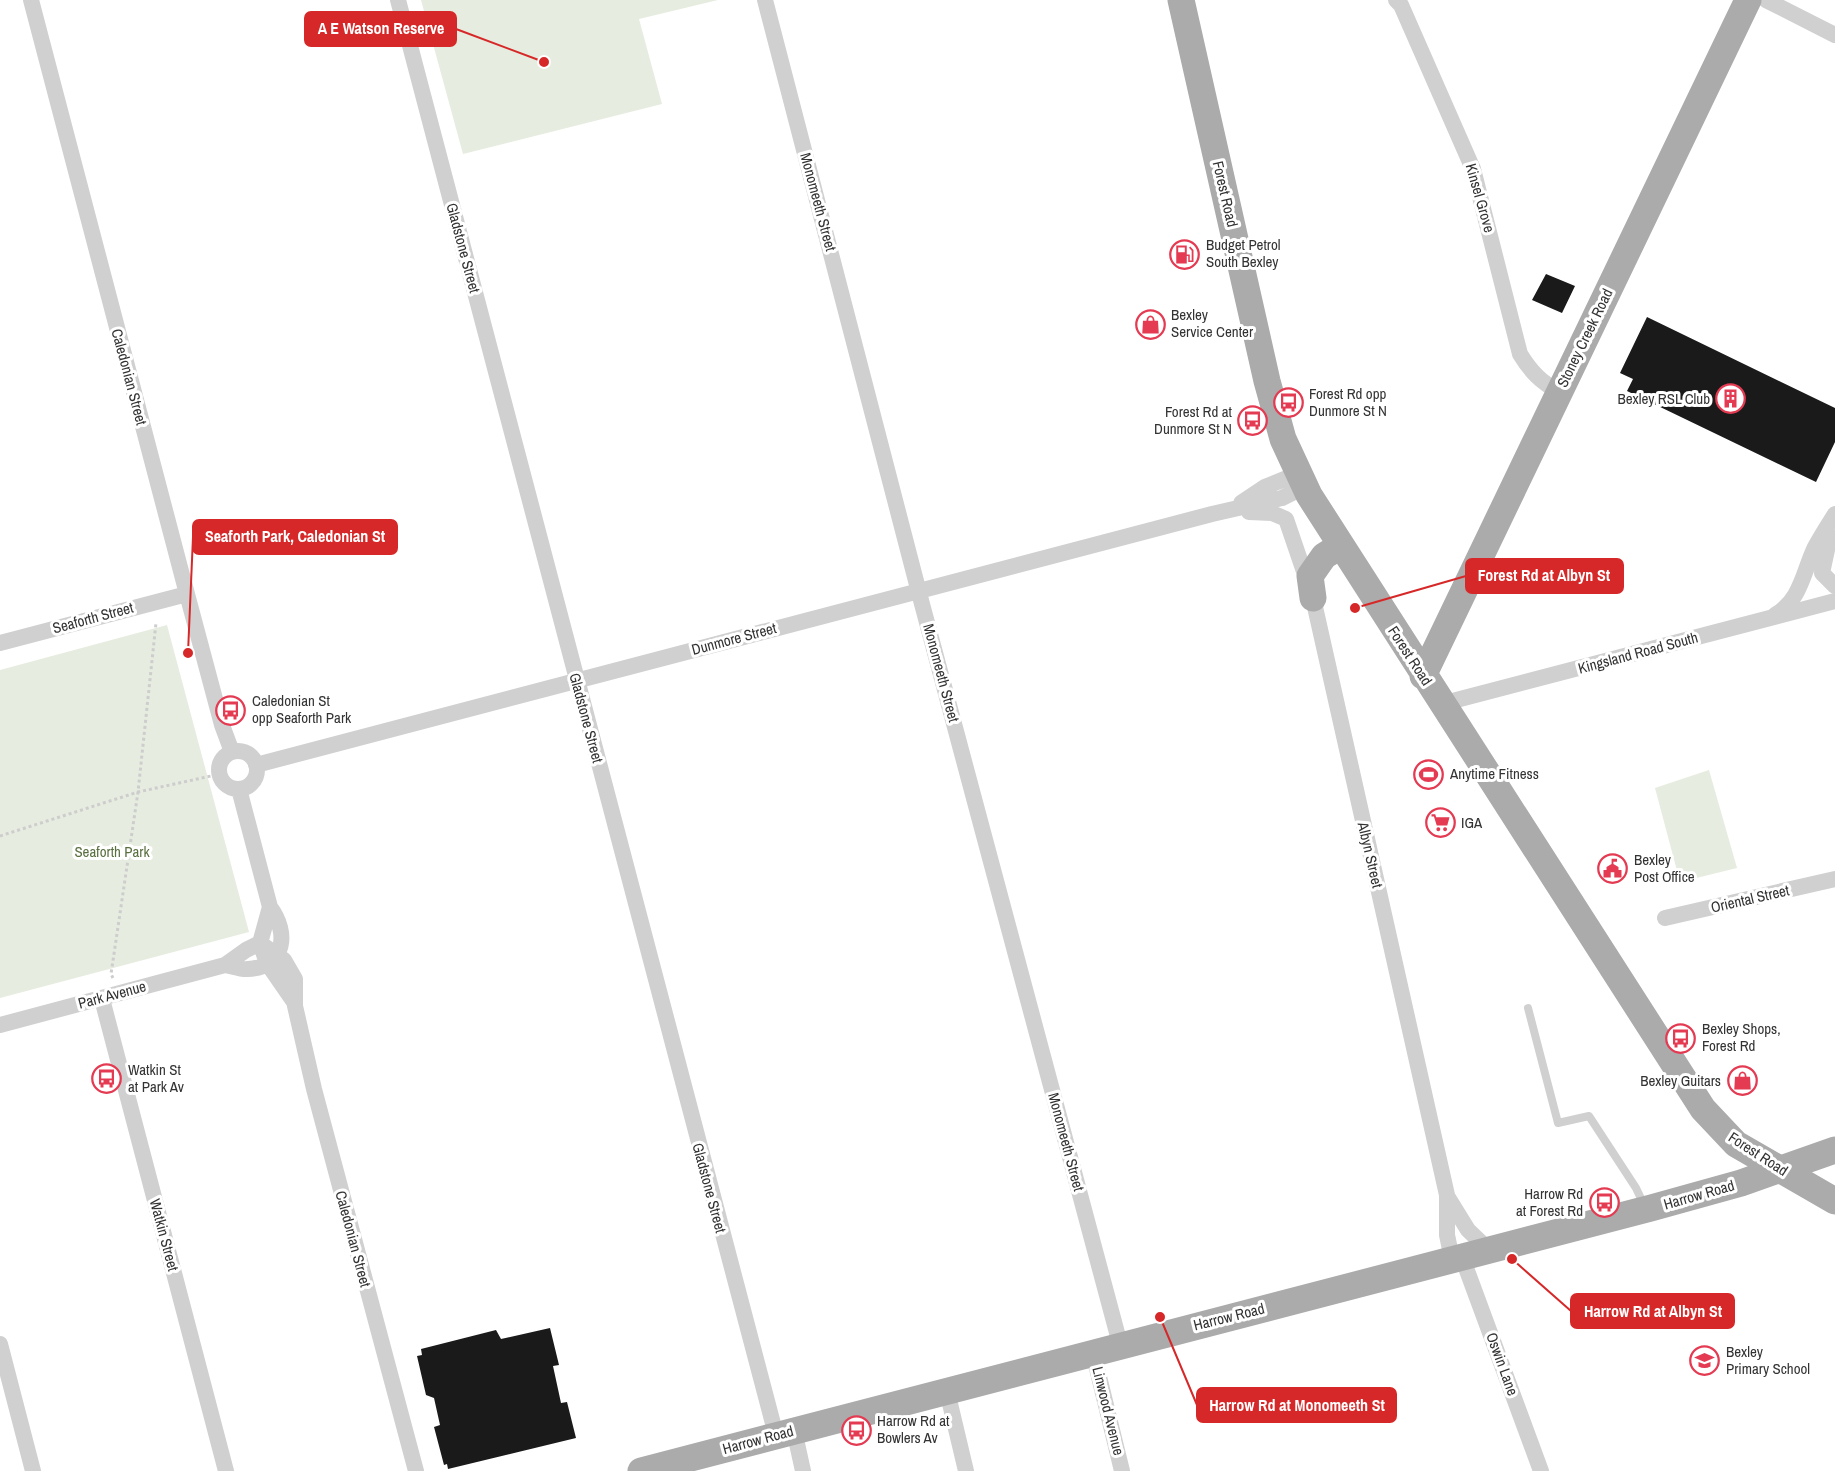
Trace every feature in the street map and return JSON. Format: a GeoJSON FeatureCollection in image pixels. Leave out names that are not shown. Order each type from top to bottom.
{"type":"FeatureCollection","features":[{"type":"Feature","properties":{"kind":"main road","name":"Forest Road"},"geometry":{"type":"LineString","coordinates":[[1181,0],[1267,381],[1283,439],[1301,480],[1345,554],[1703,1109],[1736,1144],[1835,1201]]}},
{"type":"Feature","properties":{"kind":"main road","name":"Stoney Creek Road"},"geometry":{"type":"LineString","coordinates":[[1424,676],[1748,0]]}},
{"type":"Feature","properties":{"kind":"main road"},"geometry":{"type":"LineString","coordinates":[[1313,598],[1324,579],[1345,554]]}},
{"type":"Feature","properties":{"kind":"main road","name":"Harrow Road"},"geometry":{"type":"LineString","coordinates":[[641,1471],[1120,1344],[1646,1209],[1835,1150]]}},
{"type":"Feature","properties":{"kind":"street","name":"Caledonian Street"},"geometry":{"type":"LineString","coordinates":[[30,0],[222,725],[232,752]]}},
{"type":"Feature","properties":{"kind":"street","name":"Gladstone Street"},"geometry":{"type":"LineString","coordinates":[[398,0],[576,680],[785,1433],[803,1471]]}},
{"type":"Feature","properties":{"kind":"street","name":"Monomeeth Street"},"geometry":{"type":"LineString","coordinates":[[765,0],[1120,1344]]}},
{"type":"Feature","properties":{"kind":"street","name":"Kinsel Grove"},"geometry":{"type":"LineString","coordinates":[[1396,0],[1401,5],[1432,71],[1473,169],[1520,354],[1530,371],[1559,392]]}},
{"type":"Feature","properties":{"kind":"street"},"geometry":{"type":"LineString","coordinates":[[1766,0],[1835,35]]}},
{"type":"Feature","properties":{"kind":"street","name":"Dunmore Street"},"geometry":{"type":"LineString","coordinates":[[256,765],[1212,514],[1242,502],[1262,488],[1301,480]]}},
{"type":"Feature","properties":{"kind":"street","name":"Dunmore Street"},"geometry":{"type":"LineString","coordinates":[[1212,514],[1267,512],[1286,519]]}},
{"type":"Feature","properties":{"kind":"street"},"geometry":{"type":"LineString","coordinates":[[1760,621],[1784,609],[1791,602],[1816,546],[1835,514]]}},
{"type":"Feature","properties":{"kind":"street","name":"Albyn Street"},"geometry":{"type":"LineString","coordinates":[[1286,519],[1313,598],[1447,1195],[1447,1235],[1457,1258]]}},
{"type":"Feature","properties":{"kind":"street"},"geometry":{"type":"LineString","coordinates":[[1835,521],[1822,568],[1825,579],[1835,586]]}},
{"type":"Feature","properties":{"kind":"street","name":"Seaforth Street"},"geometry":{"type":"LineString","coordinates":[[0,643],[187,594]]}},
{"type":"Feature","properties":{"kind":"street","name":"Kingsland Road South"},"geometry":{"type":"LineString","coordinates":[[1441,704],[1835,601]]}},
{"type":"Feature","properties":{"kind":"street"},"geometry":{"type":"LineString","coordinates":[[232,752],[249,755],[256,765],[253,781],[239,789],[225,783],[220,774],[220,763],[232,752]]}},
{"type":"Feature","properties":{"kind":"street"},"geometry":{"type":"LineString","coordinates":[[239,789],[270,907],[280,920],[282,939],[272,960]]}},
{"type":"Feature","properties":{"kind":"street","name":"Oriental Street"},"geometry":{"type":"LineString","coordinates":[[1665,918],[1835,879]]}},
{"type":"Feature","properties":{"kind":"street"},"geometry":{"type":"LineString","coordinates":[[260,943],[270,907]]}},
{"type":"Feature","properties":{"kind":"street","name":"Caledonian Street"},"geometry":{"type":"LineString","coordinates":[[260,943],[272,960],[291,968],[295,979],[296,1006],[314,1089],[416,1471]]}},
{"type":"Feature","properties":{"kind":"street","name":"Park Avenue"},"geometry":{"type":"LineString","coordinates":[[0,1024],[225,965],[260,943]]}},
{"type":"Feature","properties":{"kind":"street","name":"Park Avenue"},"geometry":{"type":"LineString","coordinates":[[225,965],[247,969],[272,960]]}},
{"type":"Feature","properties":{"kind":"street","name":"Watkin Street"},"geometry":{"type":"LineString","coordinates":[[102,999],[226,1471]]}},
{"type":"Feature","properties":{"kind":"street","name":"Albyn Street"},"geometry":{"type":"LineString","coordinates":[[1447,1195],[1468,1230],[1489,1250]]}},
{"type":"Feature","properties":{"kind":"street","name":"Oswin Lane"},"geometry":{"type":"LineString","coordinates":[[1457,1258],[1541,1471]]}},
{"type":"Feature","properties":{"kind":"street"},"geometry":{"type":"LineString","coordinates":[[0,1344],[33,1471]]}},
{"type":"Feature","properties":{"kind":"street","name":"Linwood Avenue"},"geometry":{"type":"LineString","coordinates":[[1093,1352],[1122,1471]]}},
{"type":"Feature","properties":{"kind":"street"},"geometry":{"type":"LineString","coordinates":[[947,1391],[966,1471]]}},
{"type":"Feature","properties":{"kind":"lane"},"geometry":{"type":"LineString","coordinates":[[1528,1008],[1558,1123],[1589,1116],[1636,1188],[1646,1209]]}},
{"type":"Feature","properties":{"kind":"path"},"geometry":{"type":"LineString","coordinates":[[120,993],[111,974],[138,792],[156,623]]}},
{"type":"Feature","properties":{"kind":"path"},"geometry":{"type":"LineString","coordinates":[[0,836],[138,792],[220,774]]}},
{"type":"Feature","properties":{"kind":"green space"},"geometry":{"type":"Polygon","coordinates":[[[421,0],[718,0],[639,19],[662,104],[463,154],[421,0]]]}},
{"type":"Feature","properties":{"kind":"green space","name":"Seaforth Park"},"geometry":{"type":"Polygon","coordinates":[[[167,625],[249,932],[0,998],[0,670],[167,625]]]}},
{"type":"Feature","properties":{"kind":"green space"},"geometry":{"type":"Polygon","coordinates":[[[1709,770],[1737,868],[1680,882],[1655,788],[1709,770]]]}},
{"type":"Feature","properties":{"kind":"building"},"geometry":{"type":"Polygon","coordinates":[[[1546,274],[1575,286],[1562,313],[1532,300],[1546,274]]]}},
{"type":"Feature","properties":{"kind":"building","name":"Bexley RSL Club"},"geometry":{"type":"Polygon","coordinates":[[[1647,317],[1835,408],[1835,442],[1816,482],[1627,391],[1633,379],[1620,373],[1647,317]]]}},
{"type":"Feature","properties":{"kind":"building"},"geometry":{"type":"Polygon","coordinates":[[[550,1328],[559,1365],[553,1366],[561,1403],[567,1402],[576,1438],[448,1469],[447,1464],[444,1465],[434,1427],[440,1425],[434,1398],[426,1395],[417,1356],[422,1355],[421,1349],[496,1330],[501,1339],[550,1328]]]}},
{"type":"Feature","properties":{"kind":"place","name":"A E Watson Reserve"},"geometry":{"type":"Point","coordinates":[544,62]}},
{"type":"Feature","properties":{"kind":"place","name":"Budget Petrol South Bexley"},"geometry":{"type":"Point","coordinates":[1185,254]}},
{"type":"Feature","properties":{"kind":"place","name":"Bexley Service Center"},"geometry":{"type":"Point","coordinates":[1150,324]}},
{"type":"Feature","properties":{"kind":"place","name":"Bexley RSL Club"},"geometry":{"type":"Point","coordinates":[1731,399]}},
{"type":"Feature","properties":{"kind":"place","name":"Forest Rd opp Dunmore St N"},"geometry":{"type":"Point","coordinates":[1288,403]}},
{"type":"Feature","properties":{"kind":"place","name":"Forest Rd at Dunmore St N"},"geometry":{"type":"Point","coordinates":[1253,421]}},
{"type":"Feature","properties":{"kind":"place","name":"Forest Rd at Albyn St"},"geometry":{"type":"Point","coordinates":[1355,608]}},
{"type":"Feature","properties":{"kind":"place","name":"Seaforth Park, Caledonian St"},"geometry":{"type":"Point","coordinates":[188,653]}},
{"type":"Feature","properties":{"kind":"place","name":"Caledonian St opp Seaforth Park"},"geometry":{"type":"Point","coordinates":[231,710]}},
{"type":"Feature","properties":{"kind":"place","name":"Anytime Fitness"},"geometry":{"type":"Point","coordinates":[1429,774]}},
{"type":"Feature","properties":{"kind":"place","name":"IGA"},"geometry":{"type":"Point","coordinates":[1440,823]}},
{"type":"Feature","properties":{"kind":"place","name":"Bexley Post Office"},"geometry":{"type":"Point","coordinates":[1613,869]}},
{"type":"Feature","properties":{"kind":"place","name":"Bexley Shops, Forest Rd"},"geometry":{"type":"Point","coordinates":[1681,1038]}},
{"type":"Feature","properties":{"kind":"place","name":"Watkin St at Park Av"},"geometry":{"type":"Point","coordinates":[107,1079]}},
{"type":"Feature","properties":{"kind":"place","name":"Bexley Guitars"},"geometry":{"type":"Point","coordinates":[1742,1081]}},
{"type":"Feature","properties":{"kind":"place","name":"Harrow Rd at Forest Rd"},"geometry":{"type":"Point","coordinates":[1604,1203]}},
{"type":"Feature","properties":{"kind":"place","name":"Harrow Rd at Albyn St"},"geometry":{"type":"Point","coordinates":[1512,1259]}},
{"type":"Feature","properties":{"kind":"place","name":"Harrow Rd at Monomeeth St"},"geometry":{"type":"Point","coordinates":[1160,1317]}},
{"type":"Feature","properties":{"kind":"place","name":"Bexley Primary School"},"geometry":{"type":"Point","coordinates":[1705,1361]}},
{"type":"Feature","properties":{"kind":"place","name":"Harrow Rd at Bowlers Av"},"geometry":{"type":"Point","coordinates":[856,1430]}}]}
